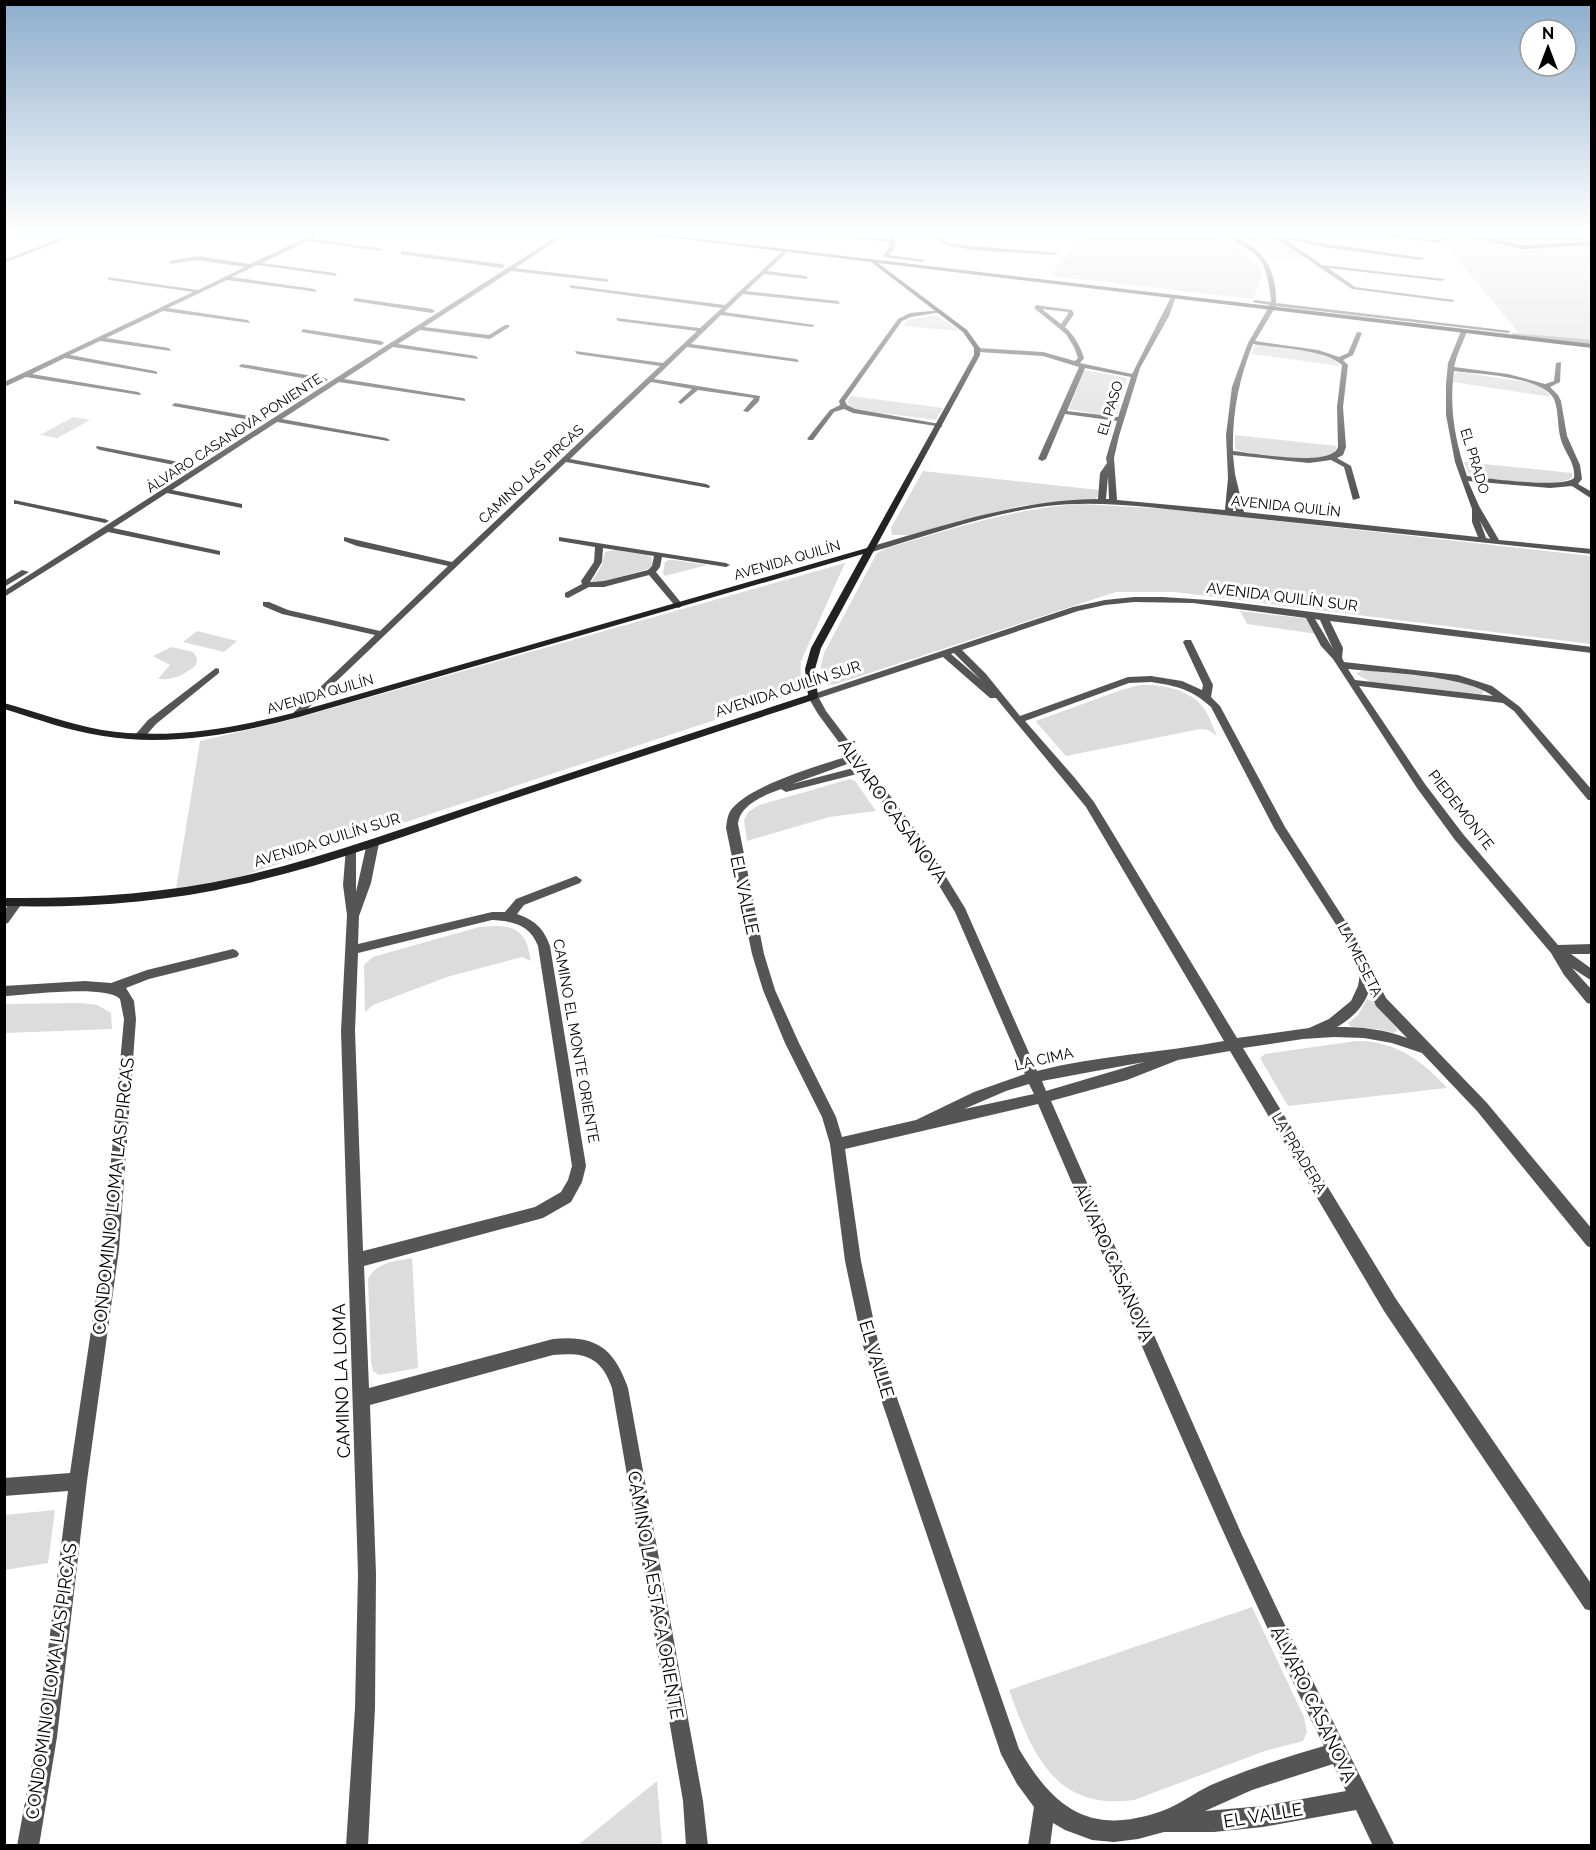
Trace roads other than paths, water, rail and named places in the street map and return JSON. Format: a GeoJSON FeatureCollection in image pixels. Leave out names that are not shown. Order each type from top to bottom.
{"type":"FeatureCollection","features":[{"type":"Feature","properties":{"kind":"street"},"geometry":{"type":"LineString","coordinates":[[4,385],[140,319]]}},
{"type":"Feature","properties":{"kind":"street"},"geometry":{"type":"LineString","coordinates":[[230,319],[248,322]]}},
{"type":"Feature","properties":{"kind":"street","name":"ÁLVARO CASANOVA PONIENTE"},"geometry":{"type":"LineString","coordinates":[[4,595],[189,466],[419,319]]}},
{"type":"Feature","properties":{"kind":"street","name":"ÁLVARO CASANOVA PONIENTE"},"geometry":{"type":"LineString","coordinates":[[4,585],[166,491],[432,319]]}},
{"type":"Feature","properties":{"kind":"street"},"geometry":{"type":"LineString","coordinates":[[621,319],[702,330]]}},
{"type":"Feature","properties":{"kind":"street","name":"CAMINO LAS PIRCAS"},"geometry":{"type":"LineString","coordinates":[[296,715],[713,319]]}},
{"type":"Feature","properties":{"kind":"street"},"geometry":{"type":"LineString","coordinates":[[778,319],[812,325]]}},
{"type":"Feature","properties":{"kind":"street"},"geometry":{"type":"LineString","coordinates":[[844,406],[843,399],[900,320],[903,319]]}},
{"type":"Feature","properties":{"kind":"street"},"geometry":{"type":"LineString","coordinates":[[813,697],[810,669],[814,654],[869,550],[975,361],[978,350],[969,334],[950,319]]}},
{"type":"Feature","properties":{"kind":"street"},"geometry":{"type":"LineString","coordinates":[[1042,459],[1082,358],[1079,349],[1063,326],[1054,319]]}},
{"type":"Feature","properties":{"kind":"street"},"geometry":{"type":"LineString","coordinates":[[1063,326],[1067,319]]}},
{"type":"Feature","properties":{"kind":"street","name":"EL PASO"},"geometry":{"type":"LineString","coordinates":[[1113,502],[1110,453],[1134,376],[1164,319]]}},
{"type":"Feature","properties":{"kind":"street"},"geometry":{"type":"LineString","coordinates":[[1260,325],[1261,319]]}},
{"type":"Feature","properties":{"kind":"street"},"geometry":{"type":"LineString","coordinates":[[1241,514],[1232,476],[1229,432],[1234,396],[1252,342],[1264,319]]}},
{"type":"Feature","properties":{"kind":"street"},"geometry":{"type":"LineString","coordinates":[[1353,319],[1453,336],[1464,331],[1592,346]]}},
{"type":"Feature","properties":{"kind":"street"},"geometry":{"type":"LineString","coordinates":[[1398,319],[1508,331]]}},
{"type":"Feature","properties":{"kind":"street"},"geometry":{"type":"LineString","coordinates":[[420,327],[490,337],[507,326]]}},
{"type":"Feature","properties":{"kind":"street"},"geometry":{"type":"LineString","coordinates":[[303,331],[381,343]]}},
{"type":"Feature","properties":{"kind":"street","name":"EL PRADO"},"geometry":{"type":"LineString","coordinates":[[1464,331],[1461,343],[1455,350],[1451,369],[1448,393],[1451,428],[1464,478],[1476,509],[1488,524],[1496,542]]}},
{"type":"Feature","properties":{"kind":"street"},"geometry":{"type":"LineString","coordinates":[[1339,359],[1350,356],[1359,333]]}},
{"type":"Feature","properties":{"kind":"street"},"geometry":{"type":"LineString","coordinates":[[1453,336],[1455,350]]}},
{"type":"Feature","properties":{"kind":"street"},"geometry":{"type":"LineString","coordinates":[[99,339],[169,350]]}},
{"type":"Feature","properties":{"kind":"street"},"geometry":{"type":"LineString","coordinates":[[1230,453],[1309,460],[1332,458],[1340,453],[1342,447],[1340,408],[1345,365],[1339,359],[1318,352],[1252,342]]}},
{"type":"Feature","properties":{"kind":"street"},"geometry":{"type":"LineString","coordinates":[[392,345],[476,358]]}},
{"type":"Feature","properties":{"kind":"street"},"geometry":{"type":"LineString","coordinates":[[686,345],[796,362]]}},
{"type":"Feature","properties":{"kind":"street"},"geometry":{"type":"LineString","coordinates":[[978,350],[1035,352],[1134,376]]}},
{"type":"Feature","properties":{"kind":"street"},"geometry":{"type":"LineString","coordinates":[[578,352],[665,365]]}},
{"type":"Feature","properties":{"kind":"street"},"geometry":{"type":"LineString","coordinates":[[63,356],[155,373]]}},
{"type":"Feature","properties":{"kind":"street"},"geometry":{"type":"LineString","coordinates":[[355,360],[367,362]]}},
{"type":"Feature","properties":{"kind":"street"},"geometry":{"type":"LineString","coordinates":[[1546,386],[1557,382],[1559,363]]}},
{"type":"Feature","properties":{"kind":"street"},"geometry":{"type":"LineString","coordinates":[[242,366],[325,380]]}},
{"type":"Feature","properties":{"kind":"street"},"geometry":{"type":"LineString","coordinates":[[1451,369],[1525,380],[1546,386],[1556,395],[1563,434],[1579,473],[1578,479],[1573,484]]}},
{"type":"Feature","properties":{"kind":"street"},"geometry":{"type":"LineString","coordinates":[[25,375],[138,394]]}},
{"type":"Feature","properties":{"kind":"street"},"geometry":{"type":"LineString","coordinates":[[338,380],[463,400]]}},
{"type":"Feature","properties":{"kind":"street"},"geometry":{"type":"LineString","coordinates":[[650,380],[758,397],[746,411]]}},
{"type":"Feature","properties":{"kind":"street"},"geometry":{"type":"LineString","coordinates":[[681,402],[697,387]]}},
{"type":"Feature","properties":{"kind":"street"},"geometry":{"type":"LineString","coordinates":[[175,405],[261,420]]}},
{"type":"Feature","properties":{"kind":"street"},"geometry":{"type":"LineString","coordinates":[[844,406],[853,411],[940,424]]}},
{"type":"Feature","properties":{"kind":"street"},"geometry":{"type":"LineString","coordinates":[[811,439],[832,411],[844,406]]}},
{"type":"Feature","properties":{"kind":"street"},"geometry":{"type":"LineString","coordinates":[[1062,412],[1121,419]]}},
{"type":"Feature","properties":{"kind":"street"},"geometry":{"type":"LineString","coordinates":[[276,420],[386,440]]}},
{"type":"Feature","properties":{"kind":"street"},"geometry":{"type":"LineString","coordinates":[[100,448],[189,466]]}},
{"type":"Feature","properties":{"kind":"street"},"geometry":{"type":"LineString","coordinates":[[1332,458],[1347,466],[1356,498]]}},
{"type":"Feature","properties":{"kind":"street"},"geometry":{"type":"LineString","coordinates":[[565,460],[706,486]]}},
{"type":"Feature","properties":{"kind":"street","name":"EL PASO"},"geometry":{"type":"LineString","coordinates":[[1102,502],[1104,473],[1110,464]]}},
{"type":"Feature","properties":{"kind":"street"},"geometry":{"type":"LineString","coordinates":[[1229,513],[1229,487],[1232,476]]}},
{"type":"Feature","properties":{"kind":"street"},"geometry":{"type":"LineString","coordinates":[[1464,478],[1550,486],[1573,484],[1584,489],[1592,497]]}},
{"type":"Feature","properties":{"kind":"street"},"geometry":{"type":"LineString","coordinates":[[165,482],[177,484]]}},
{"type":"Feature","properties":{"kind":"street"},"geometry":{"type":"LineString","coordinates":[[166,491],[239,506]]}},
{"type":"Feature","properties":{"kind":"street"},"geometry":{"type":"LineString","coordinates":[[17,502],[217,553]]}},
{"type":"Feature","properties":{"kind":"street","name":"AVENIDA QUILÍN"},"geometry":{"type":"LineString","coordinates":[[4,706],[88,730],[139,737],[215,734],[296,715],[1008,510],[1050,504],[1113,502],[1592,552]]}},
{"type":"Feature","properties":{"kind":"street","name":"EL PRADO"},"geometry":{"type":"LineString","coordinates":[[1476,509],[1476,522],[1483,541]]}},
{"type":"Feature","properties":{"kind":"street"},"geometry":{"type":"LineString","coordinates":[[347,539],[353,543],[454,565]]}},
{"type":"Feature","properties":{"kind":"street"},"geometry":{"type":"LineString","coordinates":[[562,539],[726,565]]}},
{"type":"Feature","properties":{"kind":"street"},"geometry":{"type":"LineString","coordinates":[[587,585],[585,580],[597,562],[599,545]]}},
{"type":"Feature","properties":{"kind":"street"},"geometry":{"type":"LineString","coordinates":[[568,595],[587,585],[604,584],[651,572],[656,567],[658,554]]}},
{"type":"Feature","properties":{"kind":"street"},"geometry":{"type":"LineString","coordinates":[[651,572],[679,605]]}},
{"type":"Feature","properties":{"kind":"street","name":"AVENIDA QUILÍN SUR"},"geometry":{"type":"LineString","coordinates":[[11,902],[86,902],[171,894],[271,874],[350,851],[1076,609],[1117,601],[1152,599],[1188,601],[1592,650]]}},
{"type":"Feature","properties":{"kind":"street"},"geometry":{"type":"LineString","coordinates":[[266,604],[285,612],[383,634]]}},
{"type":"Feature","properties":{"kind":"street","name":"PIEDEMONTE"},"geometry":{"type":"LineString","coordinates":[[1309,616],[1326,646],[1340,662],[1398,753],[1440,811],[1556,950],[1568,972],[1592,999]]}},
{"type":"Feature","properties":{"kind":"street","name":"PIEDEMONTE"},"geometry":{"type":"LineString","coordinates":[[1324,618],[1338,648],[1340,662]]}},
{"type":"Feature","properties":{"kind":"street","name":"LA MESETA"},"geometry":{"type":"LineString","coordinates":[[1188,642],[1208,686],[1206,697],[1218,712],[1280,828],[1343,925],[1366,974],[1386,1009],[1482,1107],[1592,1241]]}},
{"type":"Feature","properties":{"kind":"street","name":"LA PRADERA"},"geometry":{"type":"LineString","coordinates":[[956,650],[987,680],[1006,706]]}},
{"type":"Feature","properties":{"kind":"street","name":"LA PRADERA"},"geometry":{"type":"LineString","coordinates":[[945,654],[1006,706],[1070,777],[1095,812],[1390,1305],[1592,1602]]}},
{"type":"Feature","properties":{"kind":"street"},"geometry":{"type":"LineString","coordinates":[[1340,662],[1466,680],[1489,688],[1507,701],[1592,797]]}},
{"type":"Feature","properties":{"kind":"street"},"geometry":{"type":"LineString","coordinates":[[139,737],[152,722],[216,670]]}},
{"type":"Feature","properties":{"kind":"street"},"geometry":{"type":"LineString","coordinates":[[1185,686],[1198,682],[1203,675]]}},
{"type":"Feature","properties":{"kind":"street"},"geometry":{"type":"LineString","coordinates":[[1019,720],[1128,680],[1151,679],[1185,686],[1206,697]]}},
{"type":"Feature","properties":{"kind":"street"},"geometry":{"type":"LineString","coordinates":[[1352,682],[1507,701]]}},
{"type":"Feature","properties":{"kind":"street","name":"ÁLVARO CASANOVA"},"geometry":{"type":"LineString","coordinates":[[813,697],[821,712],[918,841],[954,897],[990,972],[1032,1078],[1236,1541],[1385,1845]]}},
{"type":"Feature","properties":{"kind":"street","name":"EL VALLE"},"geometry":{"type":"LineString","coordinates":[[855,758],[808,774],[745,802],[736,810],[732,822],[733,836],[758,954],[769,990],[792,1043],[829,1117],[837,1144],[856,1279],[876,1364],[1011,1754],[1028,1786],[1045,1806],[1067,1820],[1095,1830],[1128,1830],[1164,1821],[1232,1787],[1338,1752]]}},
{"type":"Feature","properties":{"kind":"street","name":"EL VALLE"},"geometry":{"type":"LineString","coordinates":[[764,794],[812,784],[864,769]]}},
{"type":"Feature","properties":{"kind":"street","name":"CAMINO LA LOMA"},"geometry":{"type":"LineString","coordinates":[[353,915],[365,883],[373,843]]}},
{"type":"Feature","properties":{"kind":"street","name":"CAMINO LA LOMA"},"geometry":{"type":"LineString","coordinates":[[350,851],[349,885],[353,915],[348,1031],[367,1574],[365,1708],[357,1845]]}},
{"type":"Feature","properties":{"kind":"street"},"geometry":{"type":"LineString","coordinates":[[351,950],[482,917],[509,916],[520,902],[576,880]]}},
{"type":"Feature","properties":{"kind":"street"},"geometry":{"type":"LineString","coordinates":[[4,920],[11,902]]}},
{"type":"Feature","properties":{"kind":"street","name":"CAMINO EL MONTE ORIENTE"},"geometry":{"type":"LineString","coordinates":[[355,1261],[538,1213],[558,1203],[571,1190],[578,1174],[579,1158],[544,946],[536,928],[509,916]]}},
{"type":"Feature","properties":{"kind":"street"},"geometry":{"type":"LineString","coordinates":[[1556,950],[1592,950]]}},
{"type":"Feature","properties":{"kind":"street","name":"PIEDEMONTE"},"geometry":{"type":"LineString","coordinates":[[1556,950],[1592,976]]}},
{"type":"Feature","properties":{"kind":"street"},"geometry":{"type":"LineString","coordinates":[[4,991],[115,987],[147,975],[233,954]]}},
{"type":"Feature","properties":{"kind":"street","name":"LA CIMA"},"geometry":{"type":"LineString","coordinates":[[1306,1034],[1337,1021],[1353,1008],[1364,990],[1366,974]]}},
{"type":"Feature","properties":{"kind":"street","name":"CONDOMINIO LOMA LAS PIRCAS"},"geometry":{"type":"LineString","coordinates":[[28,1845],[47,1737],[78,1481],[111,1249],[122,1145],[130,1019],[129,1005],[124,993],[115,987]]}},
{"type":"Feature","properties":{"kind":"street","name":"LA CIMA"},"geometry":{"type":"LineString","coordinates":[[922,1123],[999,1088],[1032,1078],[1126,1060],[1182,1054],[1306,1034],[1379,1035],[1410,1044],[1434,1057]]}},
{"type":"Feature","properties":{"kind":"street","name":"LA CIMA"},"geometry":{"type":"LineString","coordinates":[[837,1144],[1041,1098],[1127,1074],[1182,1054]]}},
{"type":"Feature","properties":{"kind":"street","name":"CAMINO LA ESTACA ORIENTE"},"geometry":{"type":"LineString","coordinates":[[361,1399],[553,1347],[578,1345],[598,1352],[612,1367],[620,1388],[693,1801],[697,1845]]}},
{"type":"Feature","properties":{"kind":"street"},"geometry":{"type":"LineString","coordinates":[[4,1487],[78,1481]]}},
{"type":"Feature","properties":{"kind":"street","name":"EL VALLE"},"geometry":{"type":"LineString","coordinates":[[1164,1821],[1193,1823],[1250,1820],[1361,1798]]}},
{"type":"Feature","properties":{"kind":"street"},"geometry":{"type":"LineString","coordinates":[[1039,1845],[1045,1806]]}},
{"type":"Feature","properties":{"kind":"waterway"},"geometry":{"type":"LineString","coordinates":[[1516,335],[1592,343]]}}]}
